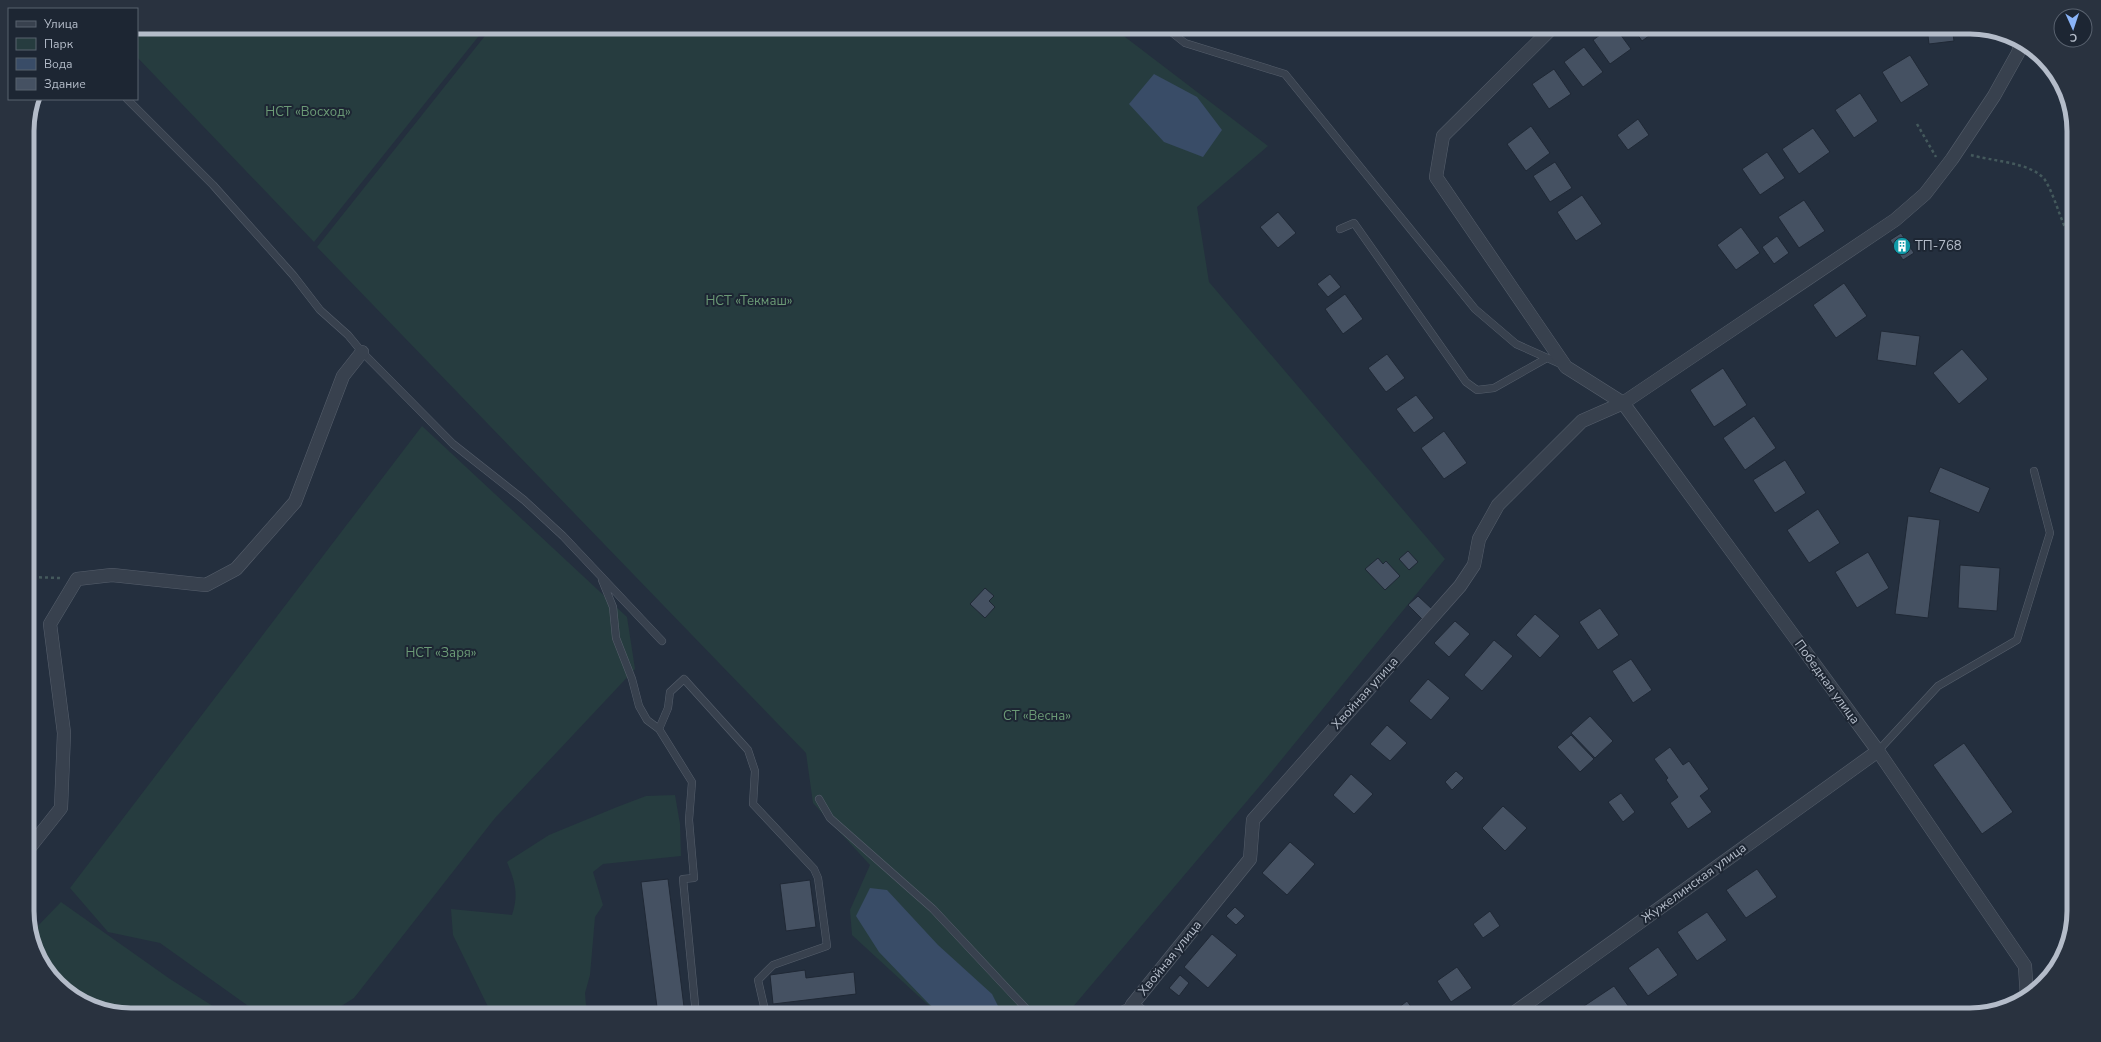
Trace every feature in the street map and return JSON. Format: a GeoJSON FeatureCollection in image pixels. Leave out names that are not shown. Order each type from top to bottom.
{"type":"FeatureCollection","features":[{"type":"Feature","properties":{"kind":"street"},"geometry":{"type":"LineString","coordinates":[[1546,34],[1443,136],[1436,177],[1566,367],[1623,403]]}},
{"type":"Feature","properties":{"kind":"street","name":"Хвойная улица"},"geometry":{"type":"LineString","coordinates":[[1132,1005],[1250,859],[1253,820],[1468,576],[1474,565],[1479,539],[1498,505],[1582,422],[1623,403],[1895,220],[1925,194],[1958,151],[1994,96],[2018,53],[2019,48]]}},
{"type":"Feature","properties":{"kind":"street"},"geometry":{"type":"LineString","coordinates":[[34,843],[61,808],[64,733],[50,624],[77,579],[112,575],[206,585],[236,569],[295,502],[343,376],[362,352]]}},
{"type":"Feature","properties":{"kind":"street","name":"Победная улица"},"geometry":{"type":"LineString","coordinates":[[1623,403],[1878,751],[2025,966],[2026,990]]}},
{"type":"Feature","properties":{"kind":"street","name":"Жужелинская улица"},"geometry":{"type":"LineString","coordinates":[[1521,1008],[1878,751]]}},
{"type":"Feature","properties":{"kind":"street"},"geometry":{"type":"LineString","coordinates":[[1132,1005],[1136,1008]]}},
{"type":"Feature","properties":{"kind":"lane"},"geometry":{"type":"LineString","coordinates":[[1174,34],[1185,43],[1284,74],[1475,309],[1516,344],[1566,367]]}},
{"type":"Feature","properties":{"kind":"lane"},"geometry":{"type":"LineString","coordinates":[[128,100],[214,185],[293,275],[320,310],[348,335],[362,352],[453,444],[524,500],[563,536],[662,641]]}},
{"type":"Feature","properties":{"kind":"lane"},"geometry":{"type":"LineString","coordinates":[[1340,229],[1354,222],[1466,382],[1477,390],[1494,388],[1547,358]]}},
{"type":"Feature","properties":{"kind":"lane"},"geometry":{"type":"LineString","coordinates":[[1878,751],[1938,686],[2018,640],[2050,533],[2034,471]]}},
{"type":"Feature","properties":{"kind":"lane"},"geometry":{"type":"LineString","coordinates":[[600,576],[613,607],[616,638],[632,679],[639,706],[647,720],[659,728],[692,782],[689,820],[694,878],[683,879],[695,1008]]}},
{"type":"Feature","properties":{"kind":"lane"},"geometry":{"type":"LineString","coordinates":[[659,728],[668,708],[670,692],[684,679],[748,750],[755,771],[753,804],[814,869],[818,878],[827,946],[773,965],[758,980],[764,1008]]}},
{"type":"Feature","properties":{"kind":"lane"},"geometry":{"type":"LineString","coordinates":[[818,799],[830,818],[933,909],[1025,1008]]}},
{"type":"Feature","properties":{"kind":"lane"},"geometry":{"type":"LineString","coordinates":[[1126,1008],[1132,1005]]}},
{"type":"Feature","properties":{"kind":"path"},"geometry":{"type":"LineString","coordinates":[[1917,124],[1944,170]]}},
{"type":"Feature","properties":{"kind":"path"},"geometry":{"type":"LineString","coordinates":[[1958,151],[1979,158],[2003,160],[2039,174],[2045,181],[2064,225],[2067,226]]}},
{"type":"Feature","properties":{"kind":"path"},"geometry":{"type":"LineString","coordinates":[[34,577],[77,579]]}},
{"type":"Feature","properties":{"kind":"green space","name":"НСТ «Восход»"},"geometry":{"type":"Polygon","coordinates":[[[138,34],[480,34],[314,242],[138,58],[138,34]]]}},
{"type":"Feature","properties":{"kind":"green space"},"geometry":{"type":"Polygon","coordinates":[[[486,34],[1121,34],[1268,146],[1197,207],[1209,282],[1445,559],[1264,781],[1072,1008],[931,1008],[852,935],[850,910],[870,865],[813,803],[806,753],[317,247],[486,34]]]}},
{"type":"Feature","properties":{"kind":"green space","name":"НСТ «Заря»"},"geometry":{"type":"Polygon","coordinates":[[[422,426],[627,617],[635,669],[495,818],[354,998],[338,1008],[251,1008],[160,943],[108,932],[70,888],[422,426]]]}},
{"type":"Feature","properties":{"kind":"green space"},"geometry":{"type":"Polygon","coordinates":[[[675,795],[680,824],[681,856],[603,864],[593,872],[603,905],[595,917],[590,975],[585,993],[588,1008],[489,1008],[453,935],[451,909],[512,915],[516,894],[507,862],[549,835],[646,796],[675,795]]]}},
{"type":"Feature","properties":{"kind":"green space"},"geometry":{"type":"Polygon","coordinates":[[[61,902],[170,979],[216,1008],[131,1008],[106,1005],[88,998],[67,984],[50,965],[39,942],[36,928],[61,902]]]}},
{"type":"Feature","properties":{"kind":"water"},"geometry":{"type":"Polygon","coordinates":[[[1154,74],[1197,97],[1222,130],[1203,157],[1164,142],[1129,104],[1154,74]]]}},
{"type":"Feature","properties":{"kind":"water"},"geometry":{"type":"Polygon","coordinates":[[[870,888],[887,890],[938,945],[992,994],[999,1008],[934,1008],[879,952],[856,916],[870,888]]]}},
{"type":"Feature","properties":{"kind":"building"},"geometry":{"type":"Polygon","coordinates":[[[1601,34],[1620,34],[1631,49],[1610,64],[1593,40],[1601,34]]]}},
{"type":"Feature","properties":{"kind":"building"},"geometry":{"type":"Polygon","coordinates":[[[1637,34],[1652,34],[1642,41],[1637,34]]]}},
{"type":"Feature","properties":{"kind":"building"},"geometry":{"type":"Polygon","coordinates":[[[1928,34],[1953,34],[1954,41],[1929,44],[1928,34]]]}},
{"type":"Feature","properties":{"kind":"building"},"geometry":{"type":"Polygon","coordinates":[[[1584,47],[1603,72],[1583,87],[1564,62],[1584,47]]]}},
{"type":"Feature","properties":{"kind":"building"},"geometry":{"type":"Polygon","coordinates":[[[1910,55],[1929,85],[1901,103],[1882,72],[1910,55]]]}},
{"type":"Feature","properties":{"kind":"building"},"geometry":{"type":"Polygon","coordinates":[[[1554,69],[1571,94],[1549,109],[1532,84],[1554,69]]]}},
{"type":"Feature","properties":{"kind":"building"},"geometry":{"type":"Polygon","coordinates":[[[1860,93],[1878,121],[1854,138],[1835,110],[1860,93]]]}},
{"type":"Feature","properties":{"kind":"building"},"geometry":{"type":"Polygon","coordinates":[[[1638,119],[1649,135],[1628,150],[1617,135],[1638,119]]]}},
{"type":"Feature","properties":{"kind":"building"},"geometry":{"type":"Polygon","coordinates":[[[1531,126],[1550,153],[1526,171],[1507,144],[1531,126]]]}},
{"type":"Feature","properties":{"kind":"building"},"geometry":{"type":"Polygon","coordinates":[[[1813,128],[1830,152],[1799,174],[1782,149],[1813,128]]]}},
{"type":"Feature","properties":{"kind":"building"},"geometry":{"type":"Polygon","coordinates":[[[1767,152],[1785,178],[1760,195],[1742,169],[1767,152]]]}},
{"type":"Feature","properties":{"kind":"building"},"geometry":{"type":"Polygon","coordinates":[[[1555,162],[1572,188],[1550,202],[1533,176],[1555,162]]]}},
{"type":"Feature","properties":{"kind":"building"},"geometry":{"type":"Polygon","coordinates":[[[1582,195],[1602,224],[1576,241],[1557,212],[1582,195]]]}},
{"type":"Feature","properties":{"kind":"building"},"geometry":{"type":"Polygon","coordinates":[[[1804,200],[1825,231],[1799,248],[1778,217],[1804,200]]]}},
{"type":"Feature","properties":{"kind":"building"},"geometry":{"type":"Polygon","coordinates":[[[1278,212],[1296,233],[1278,248],[1260,227],[1278,212]]]}},
{"type":"Feature","properties":{"kind":"building"},"geometry":{"type":"Polygon","coordinates":[[[1741,227],[1760,253],[1736,270],[1717,245],[1741,227]]]}},
{"type":"Feature","properties":{"kind":"building","name":"ТП-768"},"geometry":{"type":"Polygon","coordinates":[[[1901,233],[1914,253],[1903,260],[1890,240],[1901,233]]]}},
{"type":"Feature","properties":{"kind":"building"},"geometry":{"type":"Polygon","coordinates":[[[1777,236],[1789,253],[1774,264],[1762,247],[1777,236]]]}},
{"type":"Feature","properties":{"kind":"building"},"geometry":{"type":"Polygon","coordinates":[[[1330,274],[1341,287],[1328,297],[1317,284],[1330,274]]]}},
{"type":"Feature","properties":{"kind":"building"},"geometry":{"type":"Polygon","coordinates":[[[1844,283],[1867,316],[1836,338],[1813,305],[1844,283]]]}},
{"type":"Feature","properties":{"kind":"building"},"geometry":{"type":"Polygon","coordinates":[[[1345,294],[1363,319],[1343,334],[1325,309],[1345,294]]]}},
{"type":"Feature","properties":{"kind":"building"},"geometry":{"type":"Polygon","coordinates":[[[1881,331],[1920,336],[1916,366],[1877,360],[1881,331]]]}},
{"type":"Feature","properties":{"kind":"building"},"geometry":{"type":"Polygon","coordinates":[[[1962,349],[1988,379],[1959,404],[1933,373],[1962,349]]]}},
{"type":"Feature","properties":{"kind":"building"},"geometry":{"type":"Polygon","coordinates":[[[1387,354],[1405,378],[1386,392],[1368,368],[1387,354]]]}},
{"type":"Feature","properties":{"kind":"building"},"geometry":{"type":"Polygon","coordinates":[[[1723,368],[1747,405],[1714,427],[1690,390],[1723,368]]]}},
{"type":"Feature","properties":{"kind":"building"},"geometry":{"type":"Polygon","coordinates":[[[1416,395],[1434,418],[1414,433],[1396,409],[1416,395]]]}},
{"type":"Feature","properties":{"kind":"building"},"geometry":{"type":"Polygon","coordinates":[[[1754,416],[1776,448],[1745,470],[1723,438],[1754,416]]]}},
{"type":"Feature","properties":{"kind":"building"},"geometry":{"type":"Polygon","coordinates":[[[1444,431],[1467,463],[1444,479],[1421,448],[1444,431]]]}},
{"type":"Feature","properties":{"kind":"building"},"geometry":{"type":"Polygon","coordinates":[[[1785,460],[1806,493],[1775,513],[1753,480],[1785,460]]]}},
{"type":"Feature","properties":{"kind":"building"},"geometry":{"type":"Polygon","coordinates":[[[1940,467],[1990,488],[1979,513],[1929,492],[1940,467]]]}},
{"type":"Feature","properties":{"kind":"building"},"geometry":{"type":"Polygon","coordinates":[[[1818,509],[1840,543],[1809,563],[1787,530],[1818,509]]]}},
{"type":"Feature","properties":{"kind":"building"},"geometry":{"type":"Polygon","coordinates":[[[1908,516],[1940,520],[1928,618],[1895,614],[1908,516]]]}},
{"type":"Feature","properties":{"kind":"building"},"geometry":{"type":"Polygon","coordinates":[[[1408,551],[1418,562],[1409,570],[1399,559],[1408,551]]]}},
{"type":"Feature","properties":{"kind":"building"},"geometry":{"type":"Polygon","coordinates":[[[1868,552],[1889,588],[1857,608],[1835,572],[1868,552]]]}},
{"type":"Feature","properties":{"kind":"building"},"geometry":{"type":"Polygon","coordinates":[[[1378,558],[1383,564],[1386,561],[1400,576],[1385,590],[1365,569],[1378,558]]]}},
{"type":"Feature","properties":{"kind":"building"},"geometry":{"type":"Polygon","coordinates":[[[1960,565],[2000,568],[1997,611],[1958,608],[1960,565]]]}},
{"type":"Feature","properties":{"kind":"building"},"geometry":{"type":"Polygon","coordinates":[[[985,588],[994,596],[989,601],[995,607],[985,618],[970,604],[985,588]]]}},
{"type":"Feature","properties":{"kind":"building"},"geometry":{"type":"Polygon","coordinates":[[[1418,596],[1432,609],[1422,619],[1408,605],[1418,596]]]}},
{"type":"Feature","properties":{"kind":"building"},"geometry":{"type":"Polygon","coordinates":[[[1600,608],[1619,635],[1598,650],[1579,622],[1600,608]]]}},
{"type":"Feature","properties":{"kind":"building"},"geometry":{"type":"Polygon","coordinates":[[[1535,614],[1560,636],[1540,658],[1516,635],[1535,614]]]}},
{"type":"Feature","properties":{"kind":"building"},"geometry":{"type":"Polygon","coordinates":[[[1455,621],[1470,634],[1449,657],[1434,643],[1455,621]]]}},
{"type":"Feature","properties":{"kind":"building"},"geometry":{"type":"Polygon","coordinates":[[[1494,640],[1513,656],[1482,691],[1464,675],[1494,640]]]}},
{"type":"Feature","properties":{"kind":"building"},"geometry":{"type":"Polygon","coordinates":[[[1631,659],[1652,690],[1633,703],[1612,671],[1631,659]]]}},
{"type":"Feature","properties":{"kind":"building"},"geometry":{"type":"Polygon","coordinates":[[[1428,679],[1450,698],[1431,720],[1409,701],[1428,679]]]}},
{"type":"Feature","properties":{"kind":"building"},"geometry":{"type":"Polygon","coordinates":[[[1590,716],[1613,741],[1595,758],[1571,733],[1590,716]]]}},
{"type":"Feature","properties":{"kind":"building"},"geometry":{"type":"Polygon","coordinates":[[[1387,725],[1407,743],[1390,761],[1370,744],[1387,725]]]}},
{"type":"Feature","properties":{"kind":"building"},"geometry":{"type":"Polygon","coordinates":[[[1571,735],[1594,759],[1580,772],[1557,747],[1571,735]]]}},
{"type":"Feature","properties":{"kind":"building"},"geometry":{"type":"Polygon","coordinates":[[[1964,743],[2013,812],[1982,834],[1933,765],[1964,743]]]}},
{"type":"Feature","properties":{"kind":"building"},"geometry":{"type":"Polygon","coordinates":[[[1670,747],[1683,765],[1689,761],[1709,789],[1700,796],[1712,812],[1688,829],[1670,803],[1678,797],[1666,780],[1668,778],[1654,759],[1670,747]]]}},
{"type":"Feature","properties":{"kind":"building"},"geometry":{"type":"Polygon","coordinates":[[[1456,771],[1464,778],[1452,790],[1445,782],[1456,771]]]}},
{"type":"Feature","properties":{"kind":"building"},"geometry":{"type":"Polygon","coordinates":[[[1351,774],[1373,794],[1354,814],[1333,795],[1351,774]]]}},
{"type":"Feature","properties":{"kind":"building"},"geometry":{"type":"Polygon","coordinates":[[[1621,793],[1635,812],[1623,822],[1608,802],[1621,793]]]}},
{"type":"Feature","properties":{"kind":"building"},"geometry":{"type":"Polygon","coordinates":[[[1503,806],[1527,828],[1505,851],[1482,828],[1503,806]]]}},
{"type":"Feature","properties":{"kind":"building"},"geometry":{"type":"Polygon","coordinates":[[[1290,842],[1315,864],[1287,895],[1262,873],[1290,842]]]}},
{"type":"Feature","properties":{"kind":"building"},"geometry":{"type":"Polygon","coordinates":[[[1757,869],[1777,897],[1746,918],[1726,890],[1757,869]]]}},
{"type":"Feature","properties":{"kind":"building"},"geometry":{"type":"Polygon","coordinates":[[[668,879],[684,1008],[657,1008],[641,882],[668,879]]]}},
{"type":"Feature","properties":{"kind":"building"},"geometry":{"type":"Polygon","coordinates":[[[810,880],[816,927],[786,931],[780,884],[810,880]]]}},
{"type":"Feature","properties":{"kind":"building"},"geometry":{"type":"Polygon","coordinates":[[[1235,907],[1245,916],[1236,925],[1226,916],[1235,907]]]}},
{"type":"Feature","properties":{"kind":"building"},"geometry":{"type":"Polygon","coordinates":[[[1490,911],[1500,926],[1483,938],[1473,924],[1490,911]]]}},
{"type":"Feature","properties":{"kind":"building"},"geometry":{"type":"Polygon","coordinates":[[[1707,912],[1727,940],[1697,961],[1677,932],[1707,912]]]}},
{"type":"Feature","properties":{"kind":"building"},"geometry":{"type":"Polygon","coordinates":[[[1212,934],[1237,955],[1208,988],[1184,967],[1212,934]]]}},
{"type":"Feature","properties":{"kind":"building"},"geometry":{"type":"Polygon","coordinates":[[[1658,947],[1678,975],[1648,996],[1628,968],[1658,947]]]}},
{"type":"Feature","properties":{"kind":"building"},"geometry":{"type":"Polygon","coordinates":[[[1457,967],[1472,988],[1451,1002],[1437,981],[1457,967]]]}},
{"type":"Feature","properties":{"kind":"building"},"geometry":{"type":"Polygon","coordinates":[[[805,970],[806,978],[854,972],[856,994],[773,1004],[770,975],[805,970]]]}},
{"type":"Feature","properties":{"kind":"building"},"geometry":{"type":"Polygon","coordinates":[[[1180,975],[1189,983],[1179,996],[1169,988],[1180,975]]]}},
{"type":"Feature","properties":{"kind":"building"},"geometry":{"type":"Polygon","coordinates":[[[1614,986],[1630,1008],[1585,1008],[1584,1006],[1614,986]]]}},
{"type":"Feature","properties":{"kind":"building"},"geometry":{"type":"Polygon","coordinates":[[[1407,1001],[1412,1008],[1398,1008],[1407,1001]]]}},
{"type":"Feature","properties":{"kind":"place","name":"ТП-768"},"geometry":{"type":"Point","coordinates":[1902,246]}},
{"type":"Feature","properties":{"kind":"park label","name":"НСТ «Текмаш»"},"geometry":{"type":"Point","coordinates":[749,301]}},
{"type":"Feature","properties":{"kind":"park label","name":"СТ «Весна»"},"geometry":{"type":"Point","coordinates":[1037,716]}}]}
